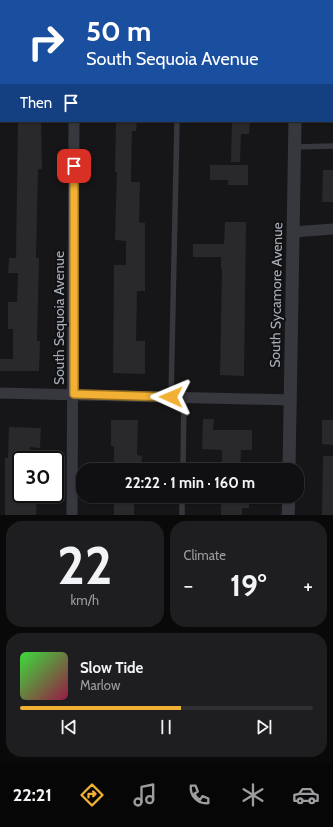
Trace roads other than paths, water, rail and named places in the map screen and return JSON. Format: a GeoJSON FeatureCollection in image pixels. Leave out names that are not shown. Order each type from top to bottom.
{"type":"FeatureCollection","features":[{"type":"Feature","properties":{"kind":"street"},"geometry":{"type":"LineString","coordinates":[[316,0],[333,0]]}},
{"type":"Feature","properties":{"kind":"street","name":"South Sequoia Avenue"},"geometry":{"type":"LineString","coordinates":[[72,515],[74,394],[74,122]]}},
{"type":"Feature","properties":{"kind":"street","name":"South Sycamore Avenue"},"geometry":{"type":"LineString","coordinates":[[289,463],[295,122]]}},
{"type":"Feature","properties":{"kind":"street"},"geometry":{"type":"LineString","coordinates":[[293,232],[333,229]]}},
{"type":"Feature","properties":{"kind":"street"},"geometry":{"type":"LineString","coordinates":[[0,393],[291,400]]}},
{"type":"Feature","properties":{"kind":"street"},"geometry":{"type":"LineString","coordinates":[[288,515],[289,503]]}},
{"type":"Feature","properties":{"kind":"lane"},"geometry":{"type":"LineString","coordinates":[[171,397],[177,122]]}},
{"type":"Feature","properties":{"kind":"lane"},"geometry":{"type":"LineString","coordinates":[[294,147],[333,146]]}},
{"type":"Feature","properties":{"kind":"lane"},"geometry":{"type":"LineString","coordinates":[[183,463],[184,397]]}},
{"type":"Feature","properties":{"kind":"lane"},"geometry":{"type":"LineString","coordinates":[[182,503],[182,515]]}}]}
